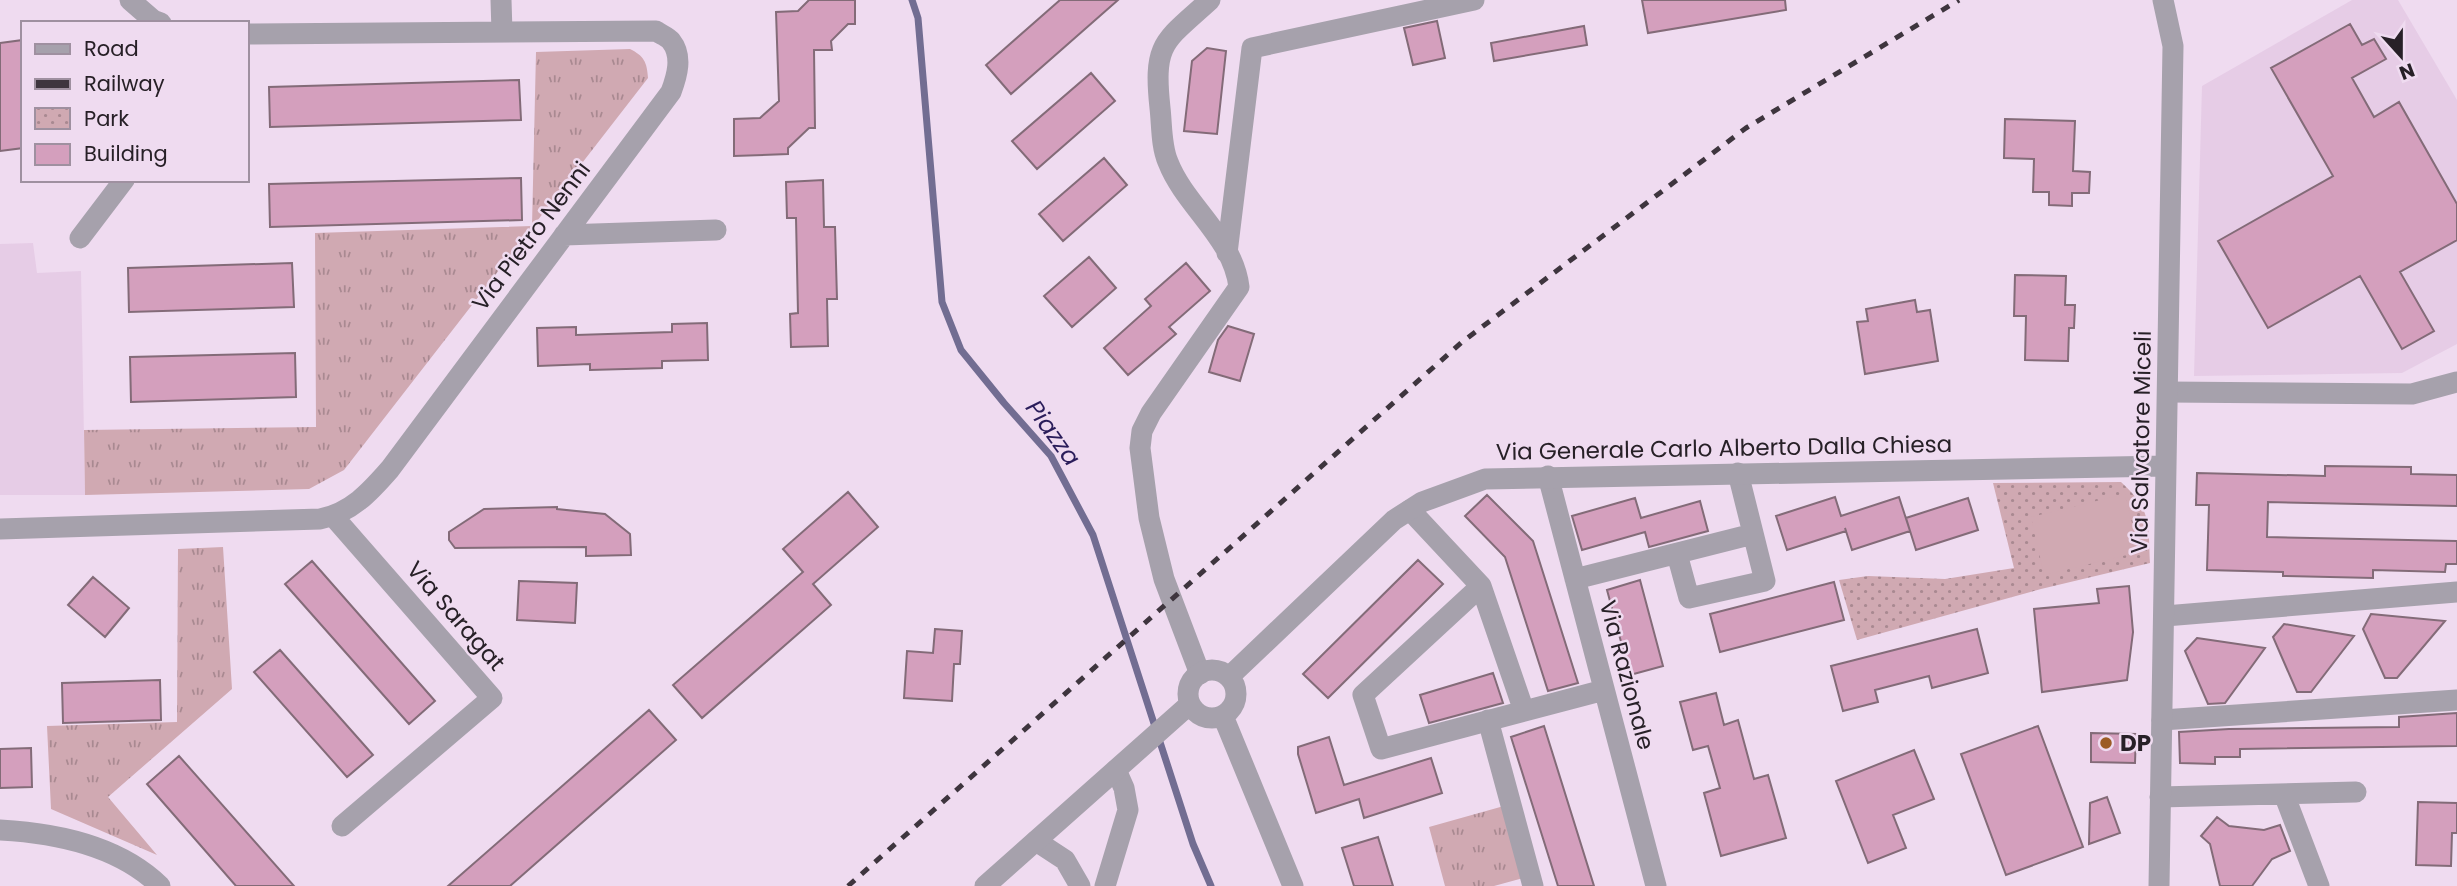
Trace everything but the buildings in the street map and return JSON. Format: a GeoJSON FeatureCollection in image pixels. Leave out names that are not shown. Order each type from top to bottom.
{"type":"FeatureCollection","features":[{"type":"Feature","properties":{"kind":"street"},"geometry":{"type":"LineString","coordinates":[[130,0],[156,21]]}},
{"type":"Feature","properties":{"kind":"street"},"geometry":{"type":"LineString","coordinates":[[501,0],[502,32]]}},
{"type":"Feature","properties":{"kind":"street"},"geometry":{"type":"LineString","coordinates":[[1199,674],[1154,550],[1140,448],[1142,431],[1151,413],[1239,287],[1227,253],[1213,228],[1183,188],[1167,160],[1157,78],[1157,68],[1164,47],[1171,36],[1210,0]]}},
{"type":"Feature","properties":{"kind":"street"},"geometry":{"type":"LineString","coordinates":[[1227,253],[1252,48],[1474,0]]}},
{"type":"Feature","properties":{"kind":"street","name":"Via Salvatore Miceli"},"geometry":{"type":"LineString","coordinates":[[2159,886],[2174,46],[2163,0]]}},
{"type":"Feature","properties":{"kind":"street","name":"Via Pietro Nenni"},"geometry":{"type":"LineString","coordinates":[[0,529],[320,519],[333,516],[367,495],[390,469],[671,92],[679,72],[671,40],[656,32],[248,34]]}},
{"type":"Feature","properties":{"kind":"street"},"geometry":{"type":"LineString","coordinates":[[80,238],[122,182]]}},
{"type":"Feature","properties":{"kind":"street"},"geometry":{"type":"LineString","coordinates":[[564,234],[716,230]]}},
{"type":"Feature","properties":{"kind":"street"},"geometry":{"type":"LineString","coordinates":[[2168,392],[2412,394],[2457,382]]}},
{"type":"Feature","properties":{"kind":"street","name":"Via Generale Carlo Alberto Dalla Chiesa"},"geometry":{"type":"LineString","coordinates":[[1229,677],[1394,520],[1422,502],[1485,479],[2166,466]]}},
{"type":"Feature","properties":{"kind":"street"},"geometry":{"type":"LineString","coordinates":[[1677,554],[1689,598],[1765,581],[1738,473]]}},
{"type":"Feature","properties":{"kind":"street","name":"Via Razionale"},"geometry":{"type":"LineString","coordinates":[[1548,477],[1656,886]]}},
{"type":"Feature","properties":{"kind":"street"},"geometry":{"type":"LineString","coordinates":[[1410,510],[1481,586],[1524,711]]}},
{"type":"Feature","properties":{"kind":"street","name":"Via Saragat"},"geometry":{"type":"LineString","coordinates":[[333,516],[492,698],[342,826]]}},
{"type":"Feature","properties":{"kind":"street"},"geometry":{"type":"LineString","coordinates":[[1575,579],[1753,534]]}},
{"type":"Feature","properties":{"kind":"street"},"geometry":{"type":"LineString","coordinates":[[1481,586],[1363,695],[1381,749],[1604,690]]}},
{"type":"Feature","properties":{"kind":"street"},"geometry":{"type":"LineString","coordinates":[[2165,616],[2457,592]]}},
{"type":"Feature","properties":{"kind":"street"},"geometry":{"type":"LineString","coordinates":[[1215,670],[1229,677],[1234,683],[1234,705],[1223,716],[1201,716],[1190,704],[1188,691],[1194,678],[1215,670]]}},
{"type":"Feature","properties":{"kind":"street"},"geometry":{"type":"LineString","coordinates":[[2162,720],[2457,700]]}},
{"type":"Feature","properties":{"kind":"street"},"geometry":{"type":"LineString","coordinates":[[985,886],[1190,704]]}},
{"type":"Feature","properties":{"kind":"street"},"geometry":{"type":"LineString","coordinates":[[1223,716],[1293,886]]}},
{"type":"Feature","properties":{"kind":"street"},"geometry":{"type":"LineString","coordinates":[[1488,720],[1533,886]]}},
{"type":"Feature","properties":{"kind":"street"},"geometry":{"type":"LineString","coordinates":[[1105,886],[1128,810],[1124,788],[1116,770]]}},
{"type":"Feature","properties":{"kind":"street"},"geometry":{"type":"LineString","coordinates":[[2160,797],[2356,792]]}},
{"type":"Feature","properties":{"kind":"street"},"geometry":{"type":"LineString","coordinates":[[2284,794],[2319,886]]}},
{"type":"Feature","properties":{"kind":"street"},"geometry":{"type":"LineString","coordinates":[[0,830],[38,832],[74,840],[133,865],[160,886]]}},
{"type":"Feature","properties":{"kind":"street"},"geometry":{"type":"LineString","coordinates":[[1036,841],[1065,860],[1080,886]]}},
{"type":"Feature","properties":{"kind":"shaded area"},"geometry":{"type":"Polygon","coordinates":[[[2352,0],[2398,0],[2457,100],[2457,344],[2402,373],[2194,376],[2202,86],[2352,0]]]}},
{"type":"Feature","properties":{"kind":"shaded area"},"geometry":{"type":"Polygon","coordinates":[[[33,243],[37,273],[81,271],[85,495],[0,495],[0,244],[33,243]]]}},
{"type":"Feature","properties":{"kind":"green space"},"geometry":{"type":"Polygon","coordinates":[[[630,49],[644,60],[648,78],[344,470],[309,489],[85,495],[84,430],[316,427],[315,233],[532,226],[536,52],[630,49]]]}},
{"type":"Feature","properties":{"kind":"green space"},"geometry":{"type":"Polygon","coordinates":[[[2121,482],[2138,501],[2146,518],[2150,563],[2041,589],[1857,640],[1839,580],[1868,576],[1945,579],[2014,568],[1993,483],[2121,482]]]}},
{"type":"Feature","properties":{"kind":"green space"},"geometry":{"type":"Polygon","coordinates":[[[2125,494],[2139,552],[2044,575],[2031,517],[2125,494]]]}},
{"type":"Feature","properties":{"kind":"green space"},"geometry":{"type":"Polygon","coordinates":[[[223,547],[232,689],[108,797],[157,855],[51,809],[47,726],[177,722],[178,549],[223,547]]]}},
{"type":"Feature","properties":{"kind":"green space"},"geometry":{"type":"Polygon","coordinates":[[[1511,804],[1531,876],[1494,886],[1445,886],[1429,827],[1511,804]]]}},
{"type":"Feature","properties":{"kind":"waterway","name":"Piazza"},"geometry":{"type":"LineString","coordinates":[[912,0],[918,18],[942,302],[961,350],[1051,456],[1093,535],[1193,844],[1211,886]]}},
{"type":"Feature","properties":{"kind":"railway"},"geometry":{"type":"LineString","coordinates":[[848,886],[1462,342],[1746,128],[1959,0]]}},
{"type":"Feature","properties":{"kind":"place","name":"DP"},"geometry":{"type":"Point","coordinates":[2106,743]}}]}
